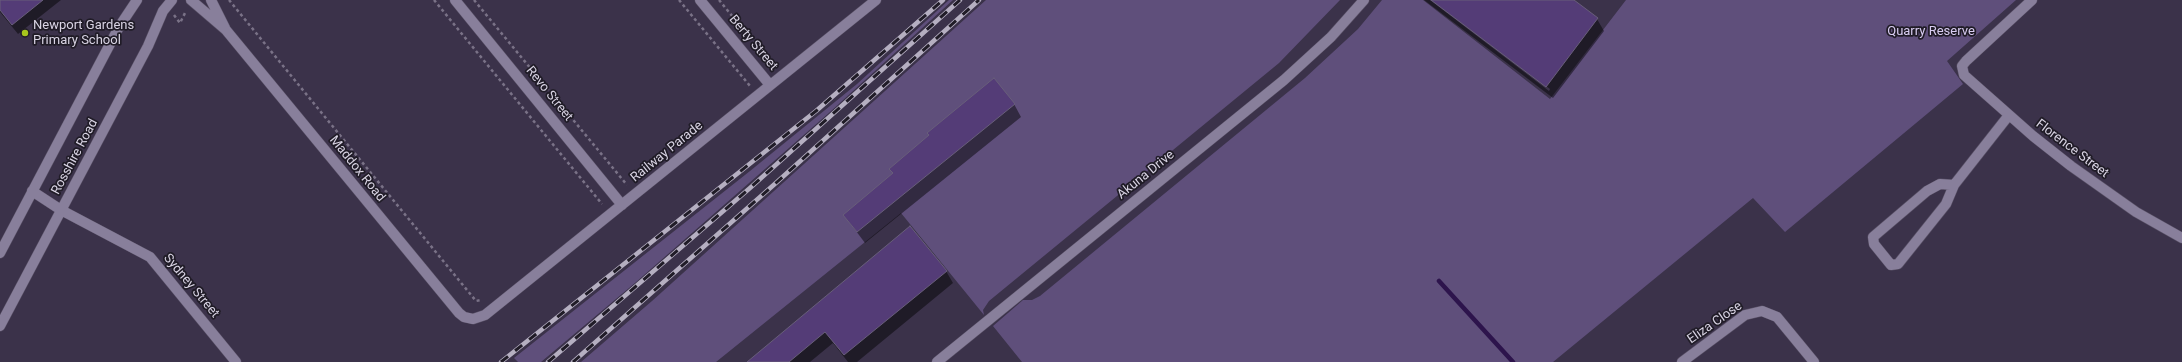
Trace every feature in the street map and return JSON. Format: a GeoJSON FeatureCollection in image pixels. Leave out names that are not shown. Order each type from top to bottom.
{"type":"FeatureCollection","features":[{"type":"Feature","properties":{"kind":"street","name":"Rosshire Road"},"geometry":{"type":"LineString","coordinates":[[0,253],[119,27],[137,0]]}},
{"type":"Feature","properties":{"kind":"street","name":"Maddox Road"},"geometry":{"type":"LineString","coordinates":[[191,0],[226,30],[458,313],[471,319]]}},
{"type":"Feature","properties":{"kind":"street","name":"Maddox Road"},"geometry":{"type":"LineString","coordinates":[[211,0],[226,30]]}},
{"type":"Feature","properties":{"kind":"street","name":"Revo Street"},"geometry":{"type":"LineString","coordinates":[[454,0],[622,205]]}},
{"type":"Feature","properties":{"kind":"street","name":"Berty Street"},"geometry":{"type":"LineString","coordinates":[[700,0],[770,85]]}},
{"type":"Feature","properties":{"kind":"street","name":"Railway Parade"},"geometry":{"type":"LineString","coordinates":[[471,319],[478,319],[485,315],[876,0]]}},
{"type":"Feature","properties":{"kind":"street","name":"Akuna Drive"},"geometry":{"type":"LineString","coordinates":[[937,362],[1284,80],[1331,37],[1364,0]]}},
{"type":"Feature","properties":{"kind":"street","name":"Florence Street"},"geometry":{"type":"LineString","coordinates":[[2032,0],[1963,65],[1963,73],[1967,79],[2071,166],[2136,212],[2182,238]]}},
{"type":"Feature","properties":{"kind":"street","name":"Rosshire Road"},"geometry":{"type":"LineString","coordinates":[[0,326],[148,46],[161,14],[171,5]]}},
{"type":"Feature","properties":{"kind":"street"},"geometry":{"type":"LineString","coordinates":[[1954,185],[1940,184],[1932,187],[1873,236],[1874,244],[1890,264],[1894,266],[1898,264],[1939,214],[1949,198],[1954,185],[2009,115]]}},
{"type":"Feature","properties":{"kind":"street","name":"Sydney Street"},"geometry":{"type":"LineString","coordinates":[[32,191],[61,210],[150,258],[236,362]]}},
{"type":"Feature","properties":{"kind":"street","name":"Eliza Close"},"geometry":{"type":"LineString","coordinates":[[1682,362],[1745,315],[1762,311],[1777,317],[1814,362]]}},
{"type":"Feature","properties":{"kind":"path"},"geometry":{"type":"LineString","coordinates":[[229,0],[476,301],[480,302],[486,297]]}},
{"type":"Feature","properties":{"kind":"path"},"geometry":{"type":"LineString","coordinates":[[434,0],[602,204],[633,180]]}},
{"type":"Feature","properties":{"kind":"path"},"geometry":{"type":"LineString","coordinates":[[474,0],[627,185]]}},
{"type":"Feature","properties":{"kind":"path"},"geometry":{"type":"LineString","coordinates":[[679,0],[750,86]]}},
{"type":"Feature","properties":{"kind":"path"},"geometry":{"type":"LineString","coordinates":[[719,0],[774,67]]}},
{"type":"Feature","properties":{"kind":"path"},"geometry":{"type":"LineString","coordinates":[[171,5],[180,23],[185,13]]}},
{"type":"Feature","properties":{"kind":"path"},"geometry":{"type":"LineString","coordinates":[[744,91],[780,62]]}},
{"type":"Feature","properties":{"kind":"green space"},"geometry":{"type":"Polygon","coordinates":[[[949,0],[953,0],[830,112],[635,283],[541,362],[518,362],[514,358],[857,84],[949,0]]]}},
{"type":"Feature","properties":{"kind":"green space"},"geometry":{"type":"Polygon","coordinates":[[[986,0],[1340,0],[1279,63],[989,301],[983,310],[984,315],[901,213],[716,362],[581,362],[652,301],[986,0]]]}},
{"type":"Feature","properties":{"kind":"green space","name":"Quarry Reserve"},"geometry":{"type":"Polygon","coordinates":[[[1382,0],[1423,0],[1550,99],[1626,0],[2016,0],[1947,61],[1963,84],[1785,232],[1753,198],[1553,362],[1022,362],[993,326],[1023,300],[1032,300],[1040,296],[1305,78],[1358,29],[1382,0]]]}},
{"type":"Feature","properties":{"kind":"building"},"geometry":{"type":"Polygon","coordinates":[[[0,0],[43,0],[12,25],[0,10],[0,0]]]}},
{"type":"Feature","properties":{"kind":"building"},"geometry":{"type":"Polygon","coordinates":[[[1431,0],[1574,0],[1598,18],[1546,87],[1431,0]]]}},
{"type":"Feature","properties":{"kind":"building"},"geometry":{"type":"Polygon","coordinates":[[[994,78],[1015,104],[857,232],[843,215],[893,173],[889,169],[929,135],[927,133],[994,78]]]}},
{"type":"Feature","properties":{"kind":"building"},"geometry":{"type":"Polygon","coordinates":[[[910,226],[947,271],[844,355],[825,332],[789,362],[747,362],[910,226]]]}},
{"type":"Feature","properties":{"kind":"waterway"},"geometry":{"type":"LineString","coordinates":[[1439,281],[1513,362]]}},
{"type":"Feature","properties":{"kind":"railway"},"geometry":{"type":"LineString","coordinates":[[501,362],[816,111],[943,0]]}},
{"type":"Feature","properties":{"kind":"railway"},"geometry":{"type":"LineString","coordinates":[[548,362],[750,188],[960,0]]}},
{"type":"Feature","properties":{"kind":"railway"},"geometry":{"type":"LineString","coordinates":[[573,362],[777,182],[979,0]]}},
{"type":"Feature","properties":{"kind":"place","name":"Newport Gardens Primary School"},"geometry":{"type":"Point","coordinates":[25,33]}}]}
